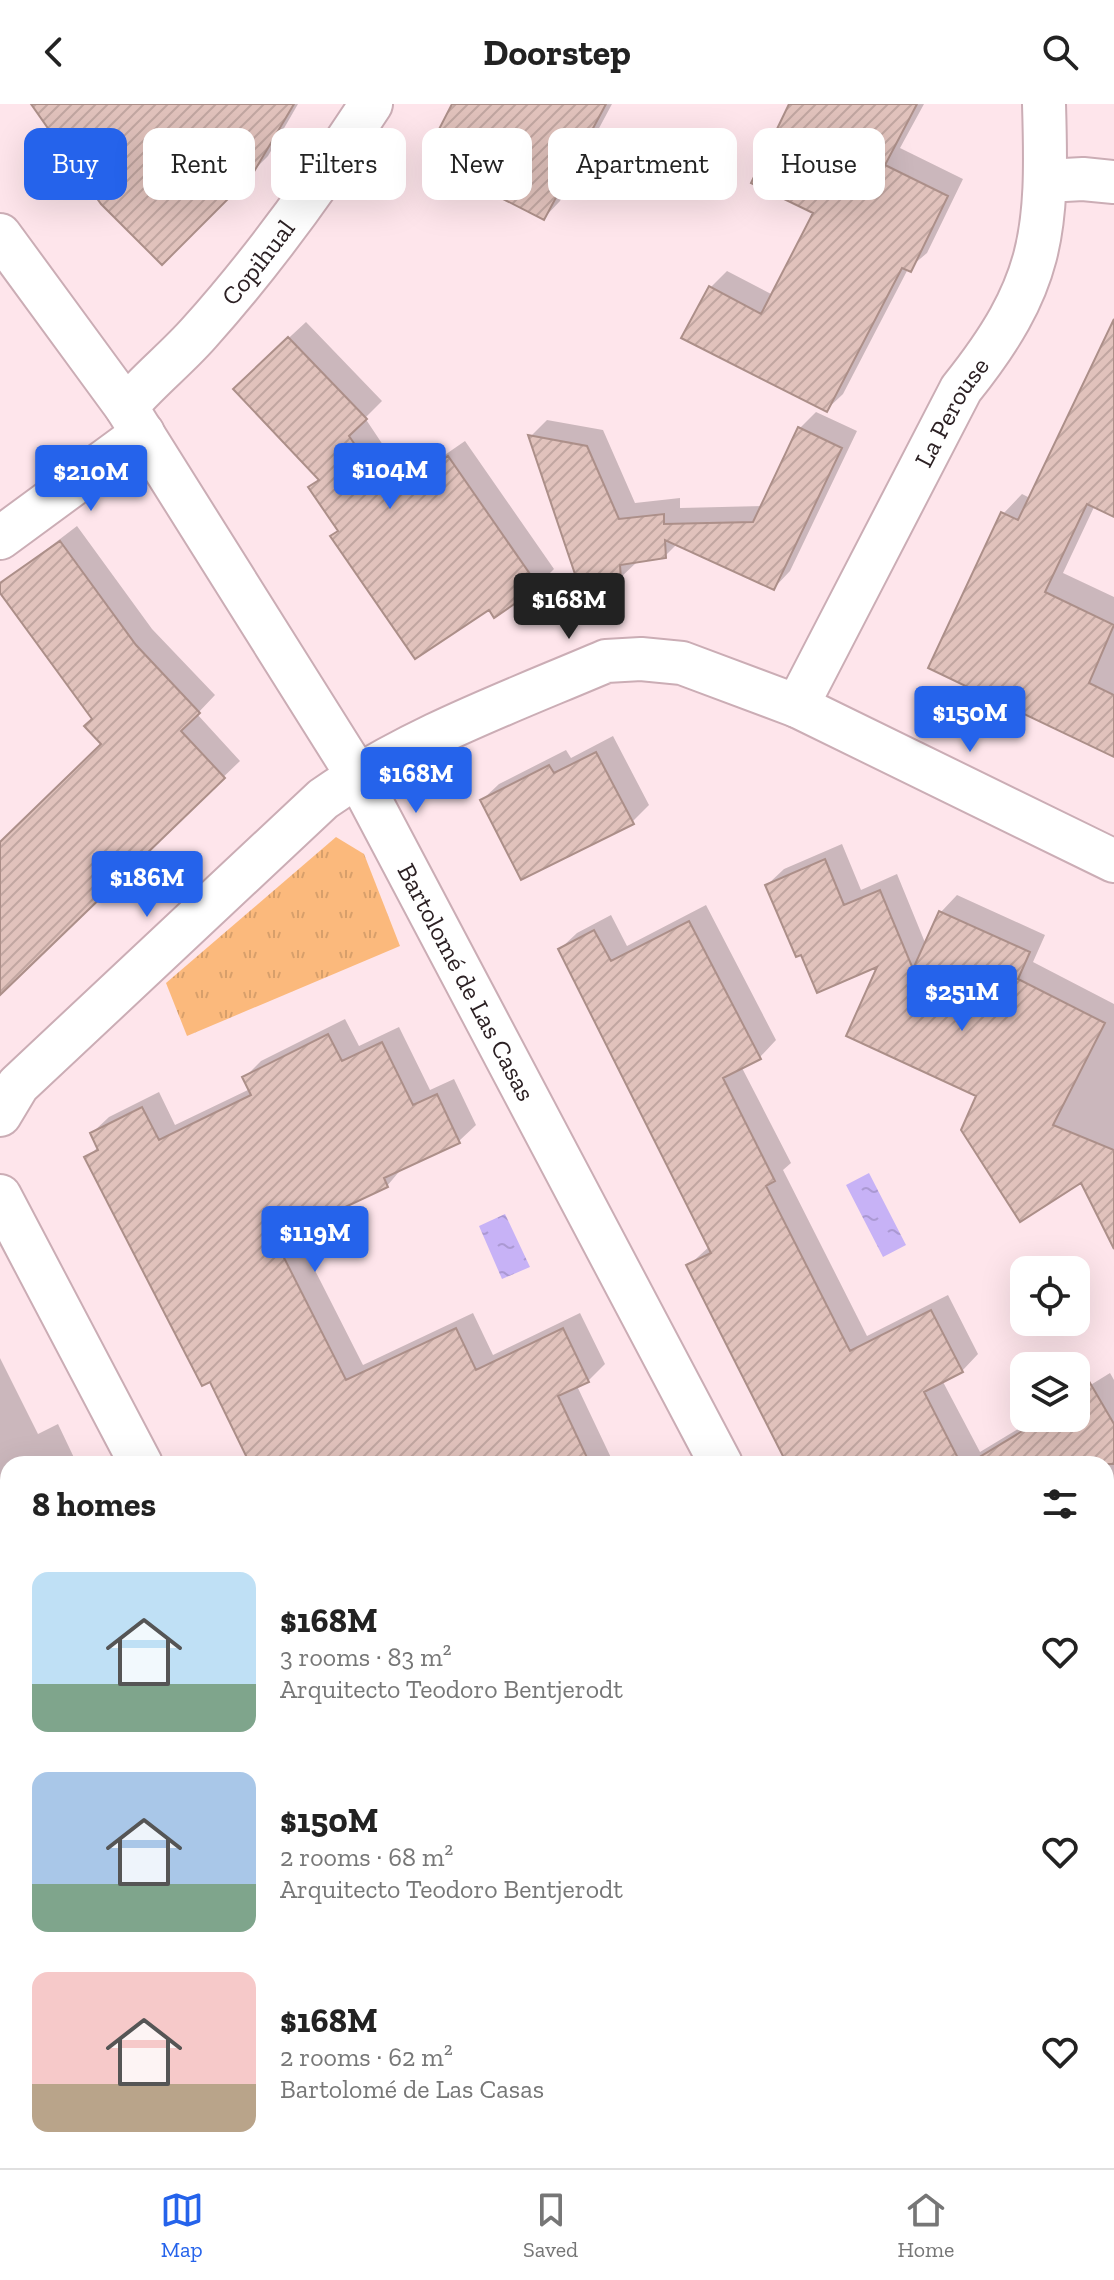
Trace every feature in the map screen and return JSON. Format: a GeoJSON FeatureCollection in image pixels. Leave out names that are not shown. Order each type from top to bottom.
{"type":"FeatureCollection","features":[{"type":"Feature","properties":{"kind":"street","name":"Copihual"},"geometry":{"type":"LineString","coordinates":[[0,538],[134,420],[150,379],[197,335],[262,258],[323,178],[371,104]]}},
{"type":"Feature","properties":{"kind":"street","name":"La Perouse"},"geometry":{"type":"LineString","coordinates":[[797,706],[961,389],[998,343],[1022,301],[1039,252],[1046,181],[1044,104]]}},
{"type":"Feature","properties":{"kind":"street"},"geometry":{"type":"LineString","coordinates":[[1046,181],[1083,179],[1114,182]]}},
{"type":"Feature","properties":{"kind":"street","name":"Bartolomé de Las Casas"},"geometry":{"type":"LineString","coordinates":[[0,235],[134,420],[357,775],[717,1456]]}},
{"type":"Feature","properties":{"kind":"street"},"geometry":{"type":"LineString","coordinates":[[0,1115],[18,1085],[323,799],[357,775],[606,661],[641,659],[682,663],[797,706],[1114,861]]}},
{"type":"Feature","properties":{"kind":"street"},"geometry":{"type":"LineString","coordinates":[[0,1196],[137,1456]]}},
{"type":"Feature","properties":{"kind":"green space"},"geometry":{"type":"Polygon","coordinates":[[[336,837],[364,854],[400,946],[187,1036],[166,983],[336,837]]]}},
{"type":"Feature","properties":{"kind":"water"},"geometry":{"type":"Polygon","coordinates":[[[869,1173],[906,1245],[883,1257],[846,1185],[869,1173]]]}},
{"type":"Feature","properties":{"kind":"water"},"geometry":{"type":"Polygon","coordinates":[[[505,1214],[530,1267],[502,1279],[479,1226],[505,1214]]]}},
{"type":"Feature","properties":{"kind":"building"},"geometry":{"type":"Polygon","coordinates":[[[31,104],[294,104],[280,128],[271,128],[271,143],[255,170],[255,128],[143,128],[143,200],[227,200],[162,265],[98,200],[127,200],[127,128],[48,128],[31,104]]]}},
{"type":"Feature","properties":{"kind":"building"},"geometry":{"type":"Polygon","coordinates":[[[452,104],[606,104],[593,128],[548,128],[548,200],[555,200],[544,220],[505,200],[532,200],[532,128],[440,128],[452,104]]]}},
{"type":"Feature","properties":{"kind":"building"},"geometry":{"type":"Polygon","coordinates":[[[789,104],[917,104],[885,165],[885,128],[777,128],[789,104]]]}},
{"type":"Feature","properties":{"kind":"building"},"geometry":{"type":"Polygon","coordinates":[[[885,165],[948,196],[911,272],[902,268],[827,412],[681,338],[709,286],[761,314],[813,213],[786,200],[885,200],[885,165]]]}},
{"type":"Feature","properties":{"kind":"building"},"geometry":{"type":"Polygon","coordinates":[[[1114,319],[1114,517],[1087,504],[1045,592],[1114,625],[1089,683],[1114,695],[1114,757],[928,668],[1001,512],[1018,520],[1114,319]]]}},
{"type":"Feature","properties":{"kind":"building"},"geometry":{"type":"Polygon","coordinates":[[[288,337],[367,419],[349,436],[390,496],[448,456],[539,587],[494,618],[489,610],[415,659],[330,536],[338,531],[308,487],[319,480],[233,389],[288,337]]]}},
{"type":"Feature","properties":{"kind":"building"},"geometry":{"type":"Polygon","coordinates":[[[798,427],[842,448],[774,590],[665,540],[666,558],[620,565],[621,580],[578,583],[528,435],[587,446],[619,519],[664,514],[664,524],[753,522],[798,427]]]}},
{"type":"Feature","properties":{"kind":"building"},"geometry":{"type":"Polygon","coordinates":[[[60,541],[136,645],[200,713],[181,731],[225,778],[0,995],[0,842],[101,744],[84,726],[92,719],[0,593],[0,583],[60,541]]]}},
{"type":"Feature","properties":{"kind":"building"},"geometry":{"type":"Polygon","coordinates":[[[596,752],[634,824],[521,880],[480,800],[549,765],[554,773],[596,752]]]}},
{"type":"Feature","properties":{"kind":"building"},"geometry":{"type":"Polygon","coordinates":[[[825,859],[844,905],[880,890],[913,969],[939,911],[1030,952],[1018,979],[1105,1023],[1053,1125],[1114,1150],[1114,1249],[1081,1183],[1020,1222],[961,1130],[976,1096],[846,1036],[877,967],[817,993],[801,955],[796,957],[765,885],[825,859]]]}},
{"type":"Feature","properties":{"kind":"building"},"geometry":{"type":"Polygon","coordinates":[[[689,921],[761,1059],[723,1078],[775,1181],[766,1186],[850,1351],[931,1310],[963,1372],[924,1392],[957,1456],[783,1456],[686,1265],[711,1253],[558,949],[594,930],[611,961],[689,921]]]}},
{"type":"Feature","properties":{"kind":"building"},"geometry":{"type":"Polygon","coordinates":[[[328,1034],[342,1061],[382,1042],[413,1105],[437,1094],[460,1143],[384,1178],[388,1187],[275,1240],[346,1380],[456,1328],[476,1370],[563,1328],[589,1382],[558,1396],[586,1456],[246,1456],[210,1382],[202,1386],[84,1157],[98,1150],[90,1133],[142,1107],[159,1140],[251,1095],[242,1077],[328,1034]]]}},
{"type":"Feature","properties":{"kind":"building"},"geometry":{"type":"Polygon","coordinates":[[[1090,1383],[1114,1424],[1114,1456],[981,1456],[1021,1432],[1090,1432],[1090,1383]]]}}]}
